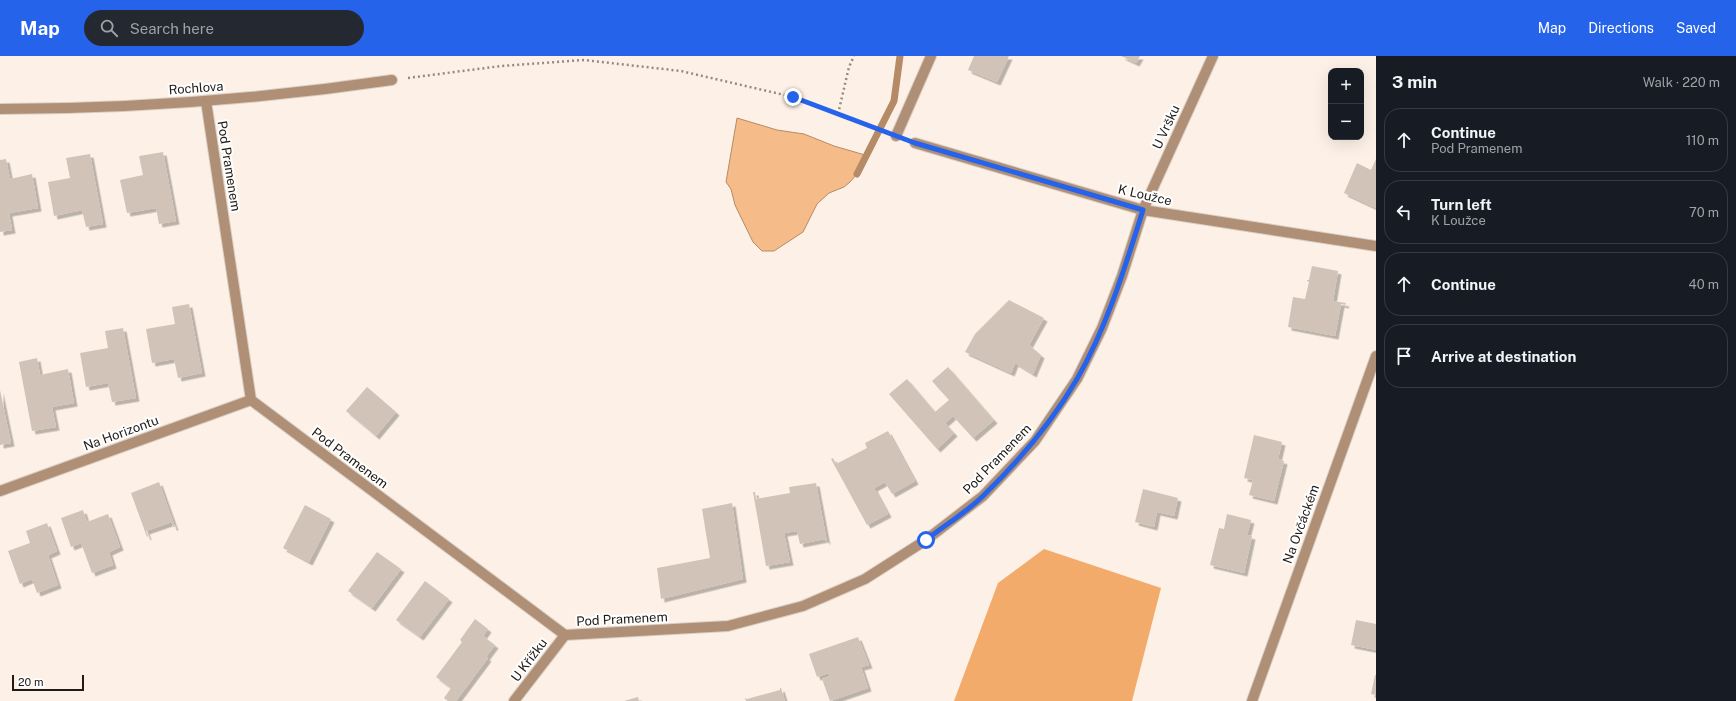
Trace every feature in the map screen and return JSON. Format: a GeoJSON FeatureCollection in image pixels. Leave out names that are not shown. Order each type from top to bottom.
{"type":"FeatureCollection","features":[{"type":"Feature","properties":{"kind":"street"},"geometry":{"type":"LineString","coordinates":[[896,136],[930,56]]}},
{"type":"Feature","properties":{"kind":"street","name":"U Vršku"},"geometry":{"type":"LineString","coordinates":[[1143,210],[1213,56]]}},
{"type":"Feature","properties":{"kind":"street","name":"Rochlova"},"geometry":{"type":"LineString","coordinates":[[0,109],[206,101],[352,86],[392,80]]}},
{"type":"Feature","properties":{"kind":"street","name":"Pod Pramenem"},"geometry":{"type":"LineString","coordinates":[[206,101],[251,400],[564,635],[728,626],[810,603],[865,579],[926,540],[983,496],[1035,441],[1077,379],[1102,328],[1122,276],[1143,210]]}},
{"type":"Feature","properties":{"kind":"street","name":"K Loužce"},"geometry":{"type":"LineString","coordinates":[[915,143],[1143,210],[1376,246]]}},
{"type":"Feature","properties":{"kind":"street","name":"Na Ovčáckém"},"geometry":{"type":"LineString","coordinates":[[1252,701],[1376,356]]}},
{"type":"Feature","properties":{"kind":"street","name":"Na Horizontu"},"geometry":{"type":"LineString","coordinates":[[0,491],[251,400]]}},
{"type":"Feature","properties":{"kind":"street","name":"U Křížku"},"geometry":{"type":"LineString","coordinates":[[514,701],[564,635]]}},
{"type":"Feature","properties":{"kind":"path"},"geometry":{"type":"LineString","coordinates":[[838,114],[849,67],[854,56]]}},
{"type":"Feature","properties":{"kind":"path"},"geometry":{"type":"LineString","coordinates":[[392,80],[501,66],[584,60],[681,71],[793,97],[896,136]]}},
{"type":"Feature","properties":{"kind":"shaded area"},"geometry":{"type":"Polygon","coordinates":[[[737,118],[777,130],[804,134],[834,146],[865,155],[857,174],[850,182],[844,187],[829,193],[817,204],[803,232],[774,251],[762,251],[753,242],[735,205],[731,189],[726,182],[737,118]]]}},
{"type":"Feature","properties":{"kind":"shaded area"},"geometry":{"type":"Polygon","coordinates":[[[1044,549],[1161,588],[1132,701],[954,701],[998,583],[1044,549]]]}},
{"type":"Feature","properties":{"kind":"building"},"geometry":{"type":"Polygon","coordinates":[[[974,56],[1009,56],[997,82],[968,70],[974,56]]]}},
{"type":"Feature","properties":{"kind":"building"},"geometry":{"type":"Polygon","coordinates":[[[1121,56],[1140,56],[1136,63],[1121,56]]]}},
{"type":"Feature","properties":{"kind":"building"},"geometry":{"type":"Polygon","coordinates":[[[163,152],[176,221],[159,224],[156,208],[127,213],[120,180],[143,175],[139,156],[163,152]]]}},
{"type":"Feature","properties":{"kind":"building"},"geometry":{"type":"Polygon","coordinates":[[[90,154],[103,224],[86,227],[82,210],[54,216],[48,182],[70,178],[66,158],[90,154]]]}},
{"type":"Feature","properties":{"kind":"building"},"geometry":{"type":"Polygon","coordinates":[[[6,159],[10,179],[32,174],[38,208],[9,213],[12,230],[0,232],[0,160],[6,159]]]}},
{"type":"Feature","properties":{"kind":"building"},"geometry":{"type":"Polygon","coordinates":[[[1376,159],[1376,208],[1344,193],[1357,163],[1371,170],[1376,159]]]}},
{"type":"Feature","properties":{"kind":"building"},"geometry":{"type":"Polygon","coordinates":[[[1312,266],[1338,271],[1333,301],[1346,303],[1345,305],[1341,304],[1335,336],[1288,327],[1293,297],[1305,299],[1309,282],[1307,280],[1309,280],[1312,266]]]}},
{"type":"Feature","properties":{"kind":"building"},"geometry":{"type":"Polygon","coordinates":[[[1009,300],[1044,318],[1029,345],[1041,355],[1033,374],[1015,363],[1011,373],[965,352],[975,334],[1009,300]]]}},
{"type":"Feature","properties":{"kind":"building"},"geometry":{"type":"Polygon","coordinates":[[[189,304],[202,373],[178,378],[174,359],[152,363],[146,329],[175,324],[172,307],[189,304]]]}},
{"type":"Feature","properties":{"kind":"building"},"geometry":{"type":"Polygon","coordinates":[[[123,328],[136,398],[112,402],[108,383],[86,387],[80,353],[108,348],[105,331],[123,328]]]}},
{"type":"Feature","properties":{"kind":"building"},"geometry":{"type":"Polygon","coordinates":[[[37,358],[40,375],[68,369],[74,403],[52,407],[56,427],[32,431],[19,362],[37,358]]]}},
{"type":"Feature","properties":{"kind":"building"},"geometry":{"type":"Polygon","coordinates":[[[948,367],[994,420],[973,438],[953,416],[945,423],[954,433],[937,449],[889,394],[907,379],[935,412],[949,400],[932,381],[948,367]]]}},
{"type":"Feature","properties":{"kind":"building"},"geometry":{"type":"Polygon","coordinates":[[[367,387],[396,412],[376,436],[346,411],[367,387]]]}},
{"type":"Feature","properties":{"kind":"building"},"geometry":{"type":"Polygon","coordinates":[[[0,390],[11,443],[0,445],[0,390]]]}},
{"type":"Feature","properties":{"kind":"building"},"geometry":{"type":"Polygon","coordinates":[[[888,431],[915,481],[892,494],[885,482],[874,488],[888,514],[867,525],[831,459],[833,458],[836,464],[867,448],[865,443],[888,431]]]}},
{"type":"Feature","properties":{"kind":"building"},"geometry":{"type":"Polygon","coordinates":[[[1254,435],[1282,442],[1278,459],[1284,461],[1274,501],[1249,495],[1253,480],[1244,478],[1254,435]]]}},
{"type":"Feature","properties":{"kind":"building"},"geometry":{"type":"Polygon","coordinates":[[[159,482],[175,527],[173,527],[172,522],[146,531],[147,537],[131,493],[159,482]]]}},
{"type":"Feature","properties":{"kind":"building"},"geometry":{"type":"Polygon","coordinates":[[[816,483],[827,542],[825,539],[800,544],[797,531],[784,533],[790,562],[766,566],[753,492],[755,492],[756,499],[790,493],[789,487],[816,483]]]}},
{"type":"Feature","properties":{"kind":"building"},"geometry":{"type":"Polygon","coordinates":[[[1143,489],[1178,498],[1174,516],[1157,512],[1154,527],[1135,522],[1143,489]]]}},
{"type":"Feature","properties":{"kind":"building"},"geometry":{"type":"Polygon","coordinates":[[[732,503],[743,579],[661,599],[657,568],[710,558],[702,509],[732,503]]]}},
{"type":"Feature","properties":{"kind":"building"},"geometry":{"type":"Polygon","coordinates":[[[305,505],[331,519],[309,562],[283,548],[305,505]]]}},
{"type":"Feature","properties":{"kind":"building"},"geometry":{"type":"Polygon","coordinates":[[[83,510],[87,522],[108,514],[120,547],[109,552],[113,565],[92,573],[81,543],[71,547],[61,518],[83,510]]]}},
{"type":"Feature","properties":{"kind":"building"},"geometry":{"type":"Polygon","coordinates":[[[1227,514],[1251,520],[1247,535],[1252,536],[1244,573],[1210,565],[1219,528],[1224,529],[1227,514]]]}},
{"type":"Feature","properties":{"kind":"building"},"geometry":{"type":"Polygon","coordinates":[[[47,523],[57,551],[48,555],[58,585],[37,593],[32,579],[20,584],[8,551],[30,543],[26,531],[47,523]]]}},
{"type":"Feature","properties":{"kind":"building"},"geometry":{"type":"Polygon","coordinates":[[[377,552],[401,569],[372,608],[348,591],[377,552]]]}},
{"type":"Feature","properties":{"kind":"building"},"geometry":{"type":"Polygon","coordinates":[[[425,581],[449,599],[420,637],[396,620],[425,581]]]}},
{"type":"Feature","properties":{"kind":"building"},"geometry":{"type":"Polygon","coordinates":[[[475,619],[488,629],[483,636],[495,645],[486,657],[488,658],[456,701],[448,701],[444,698],[451,688],[436,677],[462,642],[460,640],[475,619]]]}},
{"type":"Feature","properties":{"kind":"building"},"geometry":{"type":"Polygon","coordinates":[[[1356,620],[1376,624],[1376,650],[1351,645],[1356,620]]]}},
{"type":"Feature","properties":{"kind":"building"},"geometry":{"type":"Polygon","coordinates":[[[858,637],[869,665],[861,667],[868,688],[830,701],[822,679],[830,676],[829,673],[817,677],[809,654],[858,637]]]}},
{"type":"Feature","properties":{"kind":"building"},"geometry":{"type":"Polygon","coordinates":[[[1376,675],[1376,695],[1371,694],[1376,675]]]}},
{"type":"Feature","properties":{"kind":"building"},"geometry":{"type":"Polygon","coordinates":[[[780,688],[785,701],[746,701],[745,698],[747,699],[780,690],[780,688]]]}},
{"type":"Feature","properties":{"kind":"building"},"geometry":{"type":"Polygon","coordinates":[[[638,697],[639,701],[624,701],[638,697]]]}},
{"type":"Feature","properties":{"kind":"waterway"},"geometry":{"type":"LineString","coordinates":[[857,174],[894,101],[900,56]]}},
{"type":"Feature","properties":{"kind":"route"},"geometry":{"type":"LineString","coordinates":[[793,97],[915,143],[1143,210],[1122,276],[1102,328],[1077,379],[1035,441],[983,496],[926,540]]}}]}
